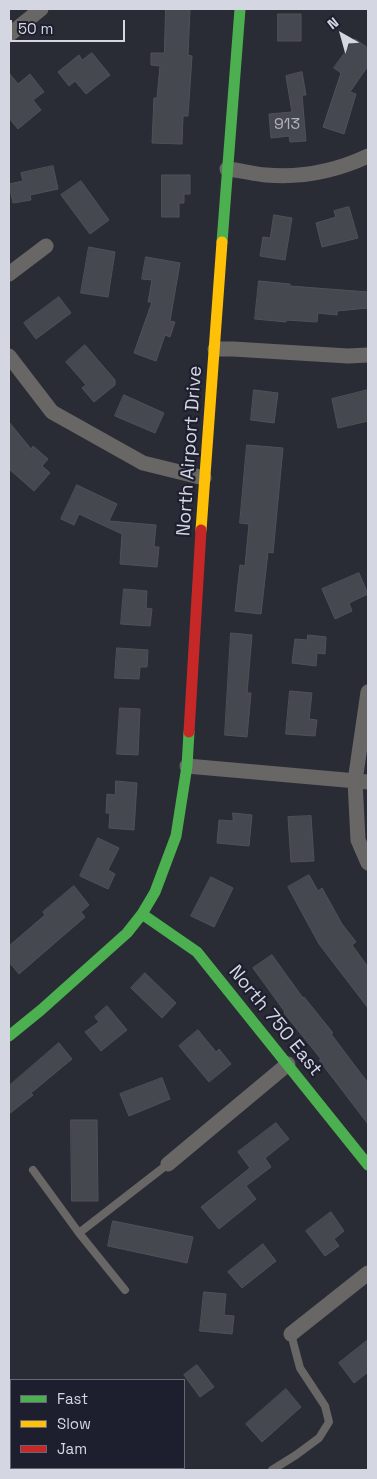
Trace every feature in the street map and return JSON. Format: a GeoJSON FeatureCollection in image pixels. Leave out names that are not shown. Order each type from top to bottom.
{"type":"FeatureCollection","features":[{"type":"Feature","properties":{"kind":"street"},"geometry":{"type":"LineString","coordinates":[[9,35],[41,9]]}},
{"type":"Feature","properties":{"kind":"street","name":"North Airport Drive"},"geometry":{"type":"LineString","coordinates":[[9,1036],[127,933],[142,914],[155,892],[176,836],[187,766],[204,478],[240,9]]}},
{"type":"Feature","properties":{"kind":"street"},"geometry":{"type":"LineString","coordinates":[[227,169],[283,176],[308,174],[334,169],[368,156]]}},
{"type":"Feature","properties":{"kind":"street"},"geometry":{"type":"LineString","coordinates":[[9,274],[46,246]]}},
{"type":"Feature","properties":{"kind":"street"},"geometry":{"type":"LineString","coordinates":[[215,350],[232,349],[348,356],[368,355]]}},
{"type":"Feature","properties":{"kind":"street"},"geometry":{"type":"LineString","coordinates":[[9,356],[52,412],[143,463],[204,478]]}},
{"type":"Feature","properties":{"kind":"street"},"geometry":{"type":"LineString","coordinates":[[368,692],[358,840],[368,863]]}},
{"type":"Feature","properties":{"kind":"street"},"geometry":{"type":"LineString","coordinates":[[187,766],[362,781]]}},
{"type":"Feature","properties":{"kind":"street","name":"North 750 East"},"geometry":{"type":"LineString","coordinates":[[142,914],[196,952],[368,1165]]}},
{"type":"Feature","properties":{"kind":"street"},"geometry":{"type":"LineString","coordinates":[[168,1164],[288,1064]]}},
{"type":"Feature","properties":{"kind":"street"},"geometry":{"type":"LineString","coordinates":[[292,1334],[368,1273]]}},
{"type":"Feature","properties":{"kind":"lane"},"geometry":{"type":"LineString","coordinates":[[79,1233],[168,1164]]}},
{"type":"Feature","properties":{"kind":"lane"},"geometry":{"type":"LineString","coordinates":[[32,1170],[125,1290]]}},
{"type":"Feature","properties":{"kind":"lane"},"geometry":{"type":"LineString","coordinates":[[272,1470],[318,1438],[329,1422],[326,1406],[300,1368],[292,1334]]}},
{"type":"Feature","properties":{"kind":"building"},"geometry":{"type":"Polygon","coordinates":[[[166,9],[190,9],[188,55],[192,56],[188,116],[183,116],[182,144],[152,143],[154,98],[157,98],[160,66],[151,65],[151,53],[164,53],[166,9]]]}},
{"type":"Feature","properties":{"kind":"building"},"geometry":{"type":"Polygon","coordinates":[[[278,14],[301,14],[301,41],[278,41],[278,14]]]}},
{"type":"Feature","properties":{"kind":"building"},"geometry":{"type":"Polygon","coordinates":[[[355,39],[368,48],[368,66],[350,92],[356,94],[344,134],[323,127],[341,73],[334,68],[355,39]]]}},
{"type":"Feature","properties":{"kind":"building"},"geometry":{"type":"Polygon","coordinates":[[[92,53],[110,75],[86,94],[75,81],[69,86],[58,72],[79,55],[82,60],[92,53]]]}},
{"type":"Feature","properties":{"kind":"building"},"geometry":{"type":"Polygon","coordinates":[[[302,72],[306,95],[302,95],[306,141],[290,142],[289,136],[271,138],[269,114],[292,112],[286,76],[302,72]]]}},
{"type":"Feature","properties":{"kind":"building"},"geometry":{"type":"Polygon","coordinates":[[[9,73],[18,84],[30,74],[44,92],[33,100],[41,110],[18,129],[9,118],[9,73]]]}},
{"type":"Feature","properties":{"kind":"building"},"geometry":{"type":"Polygon","coordinates":[[[53,166],[58,189],[30,195],[31,200],[13,203],[9,184],[23,181],[21,173],[53,166]]]}},
{"type":"Feature","properties":{"kind":"building"},"geometry":{"type":"Polygon","coordinates":[[[162,175],[190,175],[190,194],[184,194],[184,203],[179,203],[179,217],[162,217],[162,175]]]}},
{"type":"Feature","properties":{"kind":"building"},"geometry":{"type":"Polygon","coordinates":[[[81,181],[109,220],[90,234],[61,195],[81,181]]]}},
{"type":"Feature","properties":{"kind":"building"},"geometry":{"type":"Polygon","coordinates":[[[349,207],[358,238],[322,247],[316,223],[336,217],[334,211],[349,207]]]}},
{"type":"Feature","properties":{"kind":"building"},"geometry":{"type":"Polygon","coordinates":[[[274,215],[292,218],[285,260],[260,256],[263,237],[270,238],[274,215]]]}},
{"type":"Feature","properties":{"kind":"building"},"geometry":{"type":"Polygon","coordinates":[[[89,247],[115,252],[108,297],[81,293],[89,247]]]}},
{"type":"Feature","properties":{"kind":"building"},"geometry":{"type":"Polygon","coordinates":[[[146,257],[180,263],[170,321],[175,322],[170,337],[165,335],[156,361],[134,353],[152,302],[148,302],[152,280],[142,279],[146,257]]]}},
{"type":"Feature","properties":{"kind":"building"},"geometry":{"type":"Polygon","coordinates":[[[259,281],[290,284],[290,286],[368,292],[368,308],[337,311],[337,315],[318,313],[317,322],[255,319],[259,281]]]}},
{"type":"Feature","properties":{"kind":"building"},"geometry":{"type":"Polygon","coordinates":[[[59,297],[71,313],[36,339],[24,323],[59,297]]]}},
{"type":"Feature","properties":{"kind":"building"},"geometry":{"type":"Polygon","coordinates":[[[85,345],[115,380],[115,385],[94,402],[82,388],[86,385],[66,362],[85,345]]]}},
{"type":"Feature","properties":{"kind":"building"},"geometry":{"type":"Polygon","coordinates":[[[254,390],[278,393],[274,423],[251,420],[254,390]]]}},
{"type":"Feature","properties":{"kind":"building"},"geometry":{"type":"Polygon","coordinates":[[[368,390],[368,421],[338,428],[332,399],[368,390]]]}},
{"type":"Feature","properties":{"kind":"building"},"geometry":{"type":"Polygon","coordinates":[[[124,395],[164,413],[155,433],[115,416],[124,395]]]}},
{"type":"Feature","properties":{"kind":"building"},"geometry":{"type":"Polygon","coordinates":[[[9,422],[31,449],[33,446],[48,459],[42,466],[50,473],[34,491],[9,469],[9,422]]]}},
{"type":"Feature","properties":{"kind":"building"},"geometry":{"type":"Polygon","coordinates":[[[247,445],[283,448],[273,553],[268,552],[261,614],[235,611],[240,565],[245,566],[249,524],[240,523],[247,445]]]}},
{"type":"Feature","properties":{"kind":"building"},"geometry":{"type":"Polygon","coordinates":[[[77,485],[117,504],[109,521],[156,525],[154,547],[159,547],[157,567],[120,564],[122,534],[79,514],[74,525],[61,519],[77,485]]]}},
{"type":"Feature","properties":{"kind":"building"},"geometry":{"type":"Polygon","coordinates":[[[359,573],[368,594],[349,603],[352,611],[335,619],[322,589],[359,573]]]}},
{"type":"Feature","properties":{"kind":"building"},"geometry":{"type":"Polygon","coordinates":[[[124,589],[147,591],[146,608],[152,609],[150,626],[121,624],[124,589]]]}},
{"type":"Feature","properties":{"kind":"building"},"geometry":{"type":"Polygon","coordinates":[[[231,633],[252,635],[247,693],[251,693],[247,737],[225,735],[231,633]]]}},
{"type":"Feature","properties":{"kind":"building"},"geometry":{"type":"Polygon","coordinates":[[[308,635],[326,637],[325,654],[317,653],[316,666],[292,663],[295,639],[307,640],[308,635]]]}},
{"type":"Feature","properties":{"kind":"building"},"geometry":{"type":"Polygon","coordinates":[[[117,648],[148,650],[147,667],[140,667],[139,679],[115,678],[117,648]]]}},
{"type":"Feature","properties":{"kind":"building"},"geometry":{"type":"Polygon","coordinates":[[[290,691],[312,693],[309,719],[317,720],[315,736],[286,734],[290,691]]]}},
{"type":"Feature","properties":{"kind":"building"},"geometry":{"type":"Polygon","coordinates":[[[120,708],[140,709],[138,755],[117,754],[120,708]]]}},
{"type":"Feature","properties":{"kind":"building"},"geometry":{"type":"Polygon","coordinates":[[[116,781],[137,783],[134,830],[109,828],[110,813],[106,813],[107,794],[115,795],[116,781]]]}},
{"type":"Feature","properties":{"kind":"building"},"geometry":{"type":"Polygon","coordinates":[[[233,813],[252,815],[249,846],[217,843],[219,820],[233,821],[233,813]]]}},
{"type":"Feature","properties":{"kind":"building"},"geometry":{"type":"Polygon","coordinates":[[[311,816],[314,861],[291,862],[288,817],[311,816]]]}},
{"type":"Feature","properties":{"kind":"building"},"geometry":{"type":"Polygon","coordinates":[[[98,838],[119,848],[108,870],[115,874],[108,889],[80,876],[98,838]]]}},
{"type":"Feature","properties":{"kind":"building"},"geometry":{"type":"Polygon","coordinates":[[[309,875],[318,891],[322,888],[342,924],[356,942],[352,945],[368,967],[368,1008],[319,944],[288,887],[309,875]]]}},
{"type":"Feature","properties":{"kind":"building"},"geometry":{"type":"Polygon","coordinates":[[[211,877],[233,888],[214,927],[191,916],[211,877]]]}},
{"type":"Feature","properties":{"kind":"building"},"geometry":{"type":"Polygon","coordinates":[[[74,886],[89,905],[81,912],[85,917],[19,974],[9,962],[9,946],[45,915],[43,912],[74,886]]]}},
{"type":"Feature","properties":{"kind":"building"},"geometry":{"type":"Polygon","coordinates":[[[272,955],[303,998],[333,1033],[331,1034],[368,1083],[368,1124],[319,1060],[321,1059],[284,1013],[253,968],[272,955]]]}},
{"type":"Feature","properties":{"kind":"building"},"geometry":{"type":"Polygon","coordinates":[[[145,973],[176,1003],[162,1018],[131,988],[145,973]]]}},
{"type":"Feature","properties":{"kind":"building"},"geometry":{"type":"Polygon","coordinates":[[[107,1006],[127,1030],[101,1051],[85,1032],[99,1022],[95,1017],[107,1006]]]}},
{"type":"Feature","properties":{"kind":"building"},"geometry":{"type":"Polygon","coordinates":[[[198,1030],[216,1052],[219,1049],[231,1064],[209,1082],[179,1046],[198,1030]]]}},
{"type":"Feature","properties":{"kind":"building"},"geometry":{"type":"Polygon","coordinates":[[[59,1043],[72,1059],[9,1114],[9,1086],[59,1043]]]}},
{"type":"Feature","properties":{"kind":"building"},"geometry":{"type":"Polygon","coordinates":[[[162,1078],[170,1099],[129,1116],[120,1094],[162,1078]]]}},
{"type":"Feature","properties":{"kind":"building"},"geometry":{"type":"Polygon","coordinates":[[[71,1120],[97,1120],[98,1201],[72,1201],[71,1120]]]}},
{"type":"Feature","properties":{"kind":"building"},"geometry":{"type":"Polygon","coordinates":[[[276,1123],[289,1139],[265,1158],[271,1167],[246,1186],[256,1199],[219,1229],[201,1207],[250,1168],[238,1152],[276,1123]]]}},
{"type":"Feature","properties":{"kind":"building"},"geometry":{"type":"Polygon","coordinates":[[[331,1212],[344,1231],[334,1239],[339,1246],[325,1256],[306,1231],[331,1212]]]}},
{"type":"Feature","properties":{"kind":"building"},"geometry":{"type":"Polygon","coordinates":[[[113,1221],[193,1237],[187,1263],[108,1246],[113,1221]]]}},
{"type":"Feature","properties":{"kind":"building"},"geometry":{"type":"Polygon","coordinates":[[[263,1244],[276,1261],[242,1288],[228,1272],[263,1244]]]}},
{"type":"Feature","properties":{"kind":"building"},"geometry":{"type":"Polygon","coordinates":[[[204,1292],[226,1294],[224,1315],[234,1316],[232,1334],[200,1331],[204,1292]]]}},
{"type":"Feature","properties":{"kind":"building"},"geometry":{"type":"Polygon","coordinates":[[[368,1340],[368,1372],[354,1383],[339,1363],[368,1340]]]}},
{"type":"Feature","properties":{"kind":"building"},"geometry":{"type":"Polygon","coordinates":[[[197,1365],[214,1387],[200,1397],[184,1375],[197,1365]]]}},
{"type":"Feature","properties":{"kind":"building"},"geometry":{"type":"Polygon","coordinates":[[[286,1389],[301,1407],[262,1442],[246,1424],[286,1389]]]}},
{"type":"Feature","properties":{"kind":"traffic: fast"},"geometry":{"type":"LineString","coordinates":[[222,242],[240,9]]}},
{"type":"Feature","properties":{"kind":"traffic: fast"},"geometry":{"type":"LineString","coordinates":[[9,1036],[127,933],[142,914],[155,892],[176,836],[187,766],[189,732]]}},
{"type":"Feature","properties":{"kind":"traffic: fast"},"geometry":{"type":"LineString","coordinates":[[142,914],[197,952],[368,1165]]}},
{"type":"Feature","properties":{"kind":"traffic: slow"},"geometry":{"type":"LineString","coordinates":[[201,530],[222,242]]}},
{"type":"Feature","properties":{"kind":"traffic: jam"},"geometry":{"type":"LineString","coordinates":[[189,732],[201,530]]}}]}
